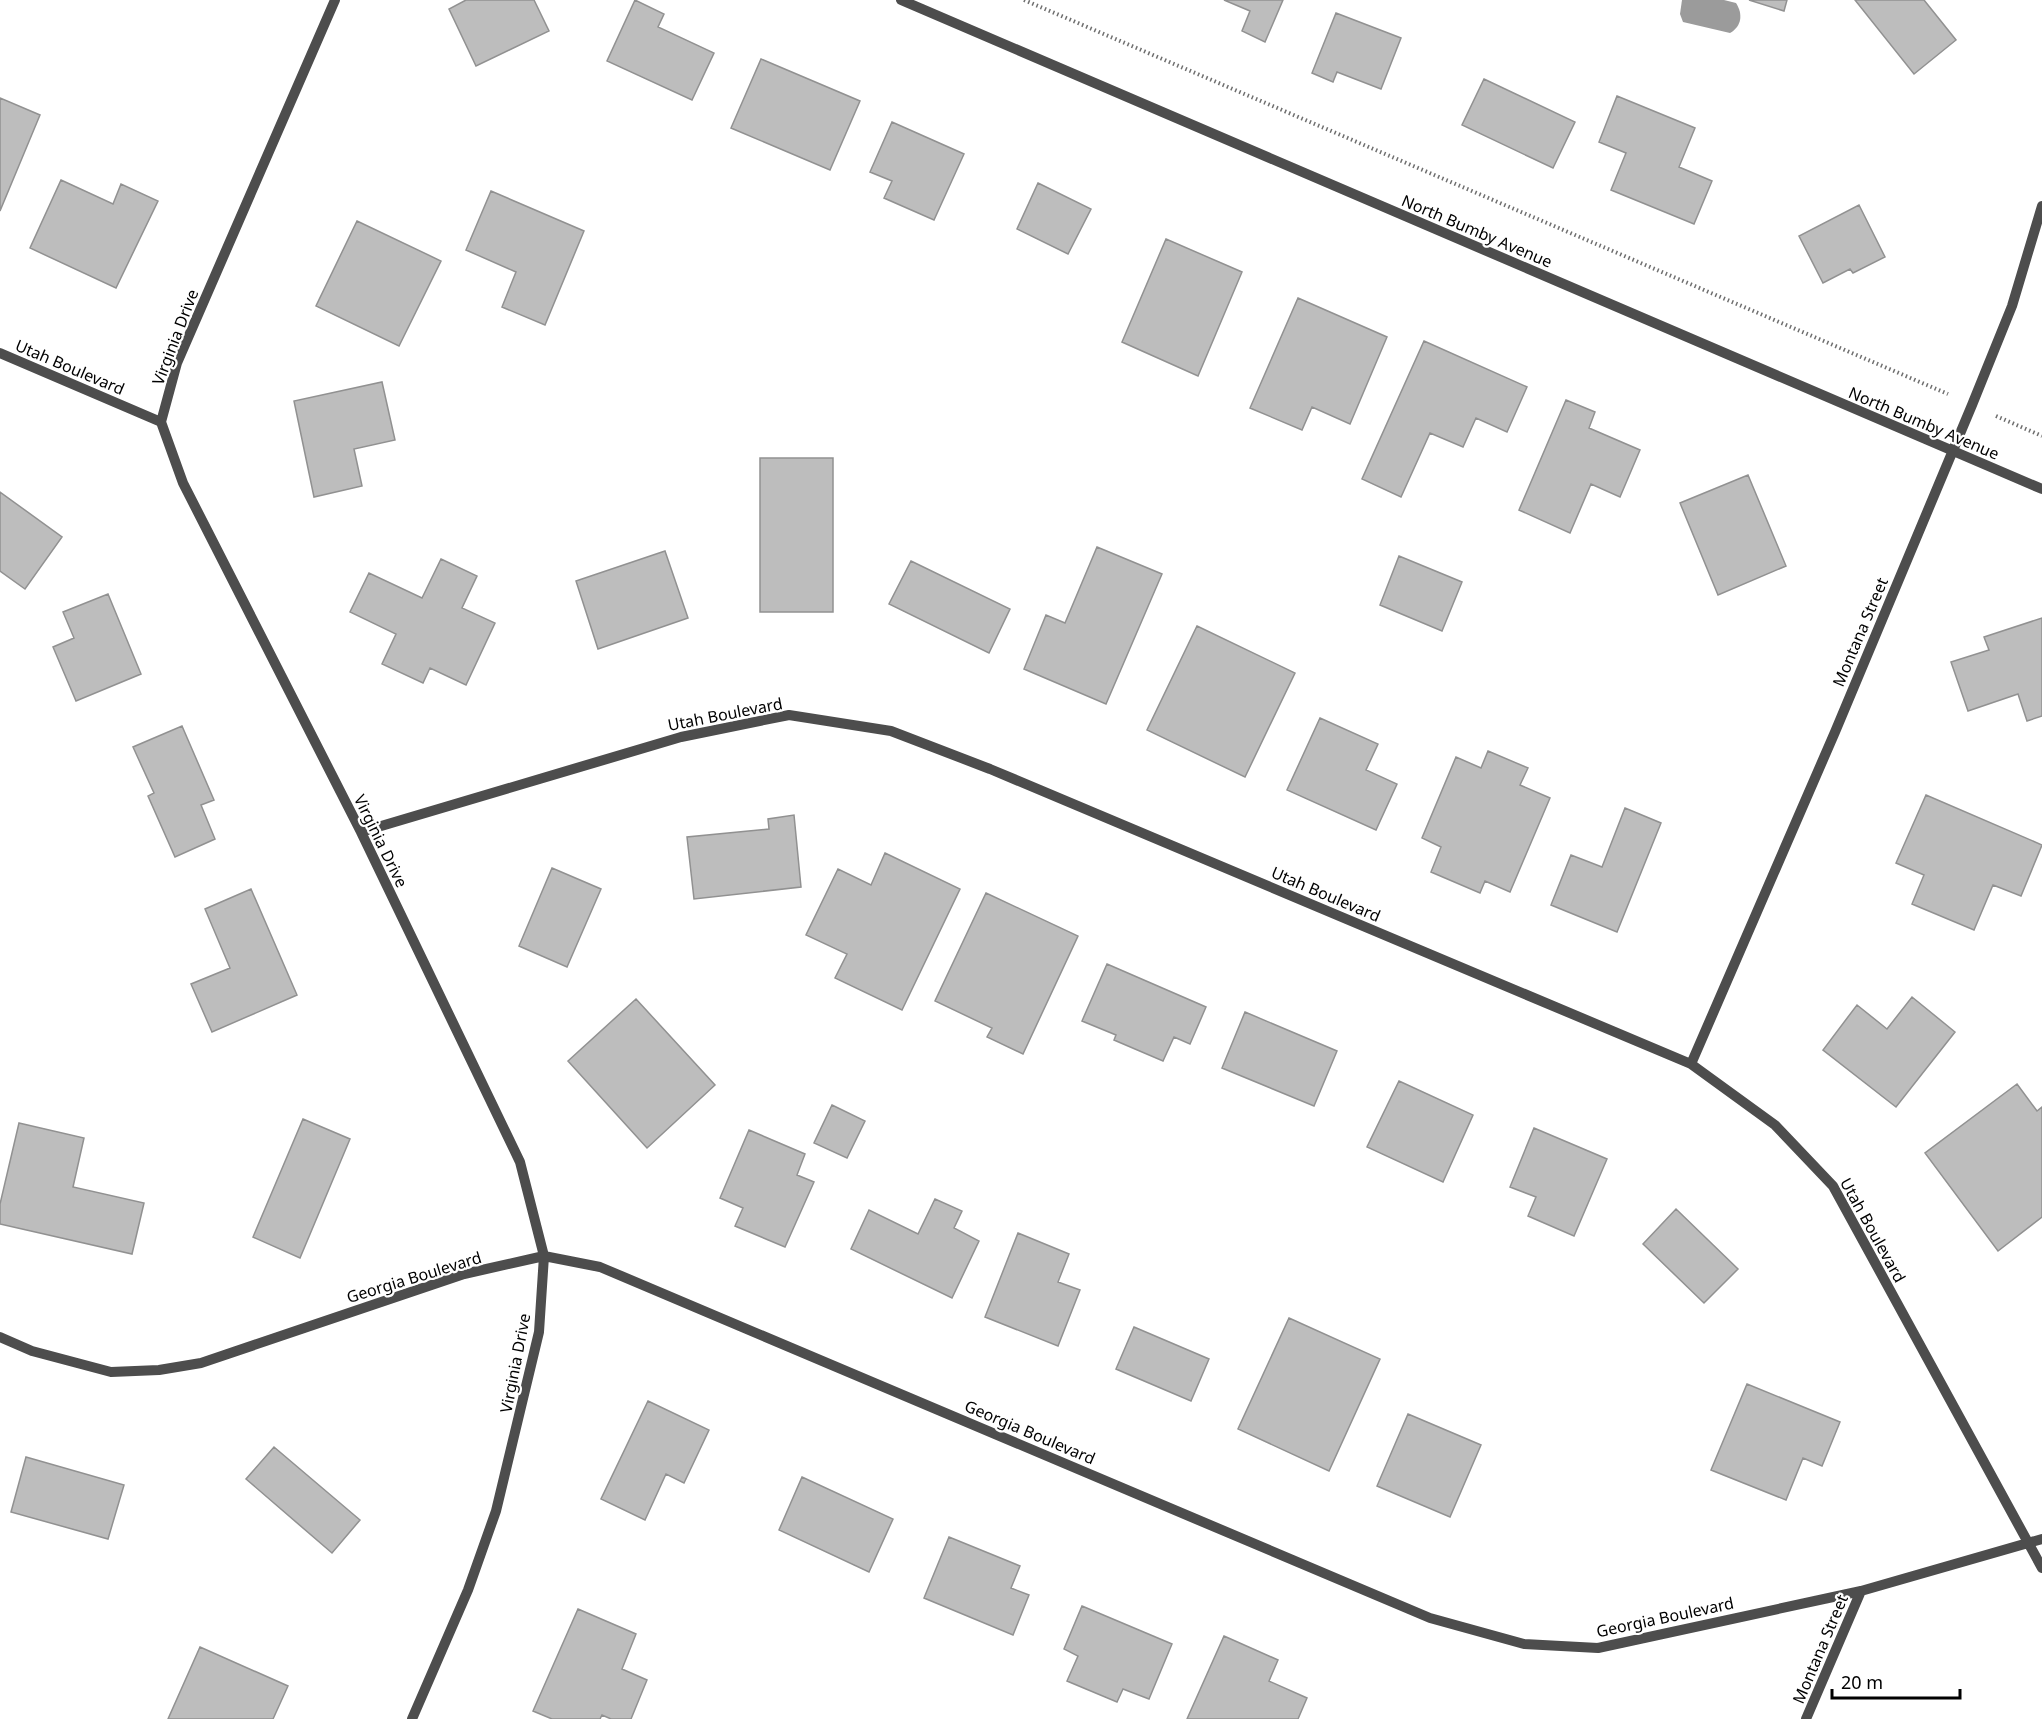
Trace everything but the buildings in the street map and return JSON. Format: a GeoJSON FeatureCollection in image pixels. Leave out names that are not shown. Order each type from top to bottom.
{"type":"FeatureCollection","features":[{"type":"Feature","properties":{"kind":"street","name":"Virginia Drive"},"geometry":{"type":"LineString","coordinates":[[335,0],[177,363],[161,422],[183,483],[361,832],[520,1162],[544,1256],[539,1332],[496,1511],[468,1590],[412,1719]]}},
{"type":"Feature","properties":{"kind":"street","name":"North Bumby Avenue"},"geometry":{"type":"LineString","coordinates":[[901,0],[2042,489]]}},
{"type":"Feature","properties":{"kind":"street","name":"Montana Street"},"geometry":{"type":"LineString","coordinates":[[1691,1064],[1953,452],[2012,306],[2042,206]]}},
{"type":"Feature","properties":{"kind":"street","name":"Utah Boulevard"},"geometry":{"type":"LineString","coordinates":[[0,353],[161,422]]}},
{"type":"Feature","properties":{"kind":"street","name":"Utah Boulevard"},"geometry":{"type":"LineString","coordinates":[[361,832],[681,736],[789,715],[891,731],[990,769],[1691,1064],[1775,1125],[1833,1186],[2026,1543]]}},
{"type":"Feature","properties":{"kind":"street","name":"Georgia Boulevard"},"geometry":{"type":"LineString","coordinates":[[0,1337],[32,1352],[111,1372],[159,1370],[201,1363],[464,1274],[544,1256],[600,1267],[1430,1618],[1524,1644],[1598,1648],[1861,1590],[2026,1543]]}},
{"type":"Feature","properties":{"kind":"street"},"geometry":{"type":"LineString","coordinates":[[2042,1539],[2026,1543],[2042,1568]]}},
{"type":"Feature","properties":{"kind":"street","name":"Montana Street"},"geometry":{"type":"LineString","coordinates":[[1806,1719],[1861,1590]]}},
{"type":"Feature","properties":{"kind":"path"},"geometry":{"type":"LineString","coordinates":[[1024,0],[1937,390]]}},
{"type":"Feature","properties":{"kind":"path"},"geometry":{"type":"LineString","coordinates":[[2001,418],[2042,436]]}},
{"type":"Feature","properties":{"kind":"shaded area"},"geometry":{"type":"Polygon","coordinates":[[[1682,0],[1724,0],[1736,3],[1740,11],[1739,23],[1730,33],[1683,22],[1680,14],[1682,0]]]}}]}
